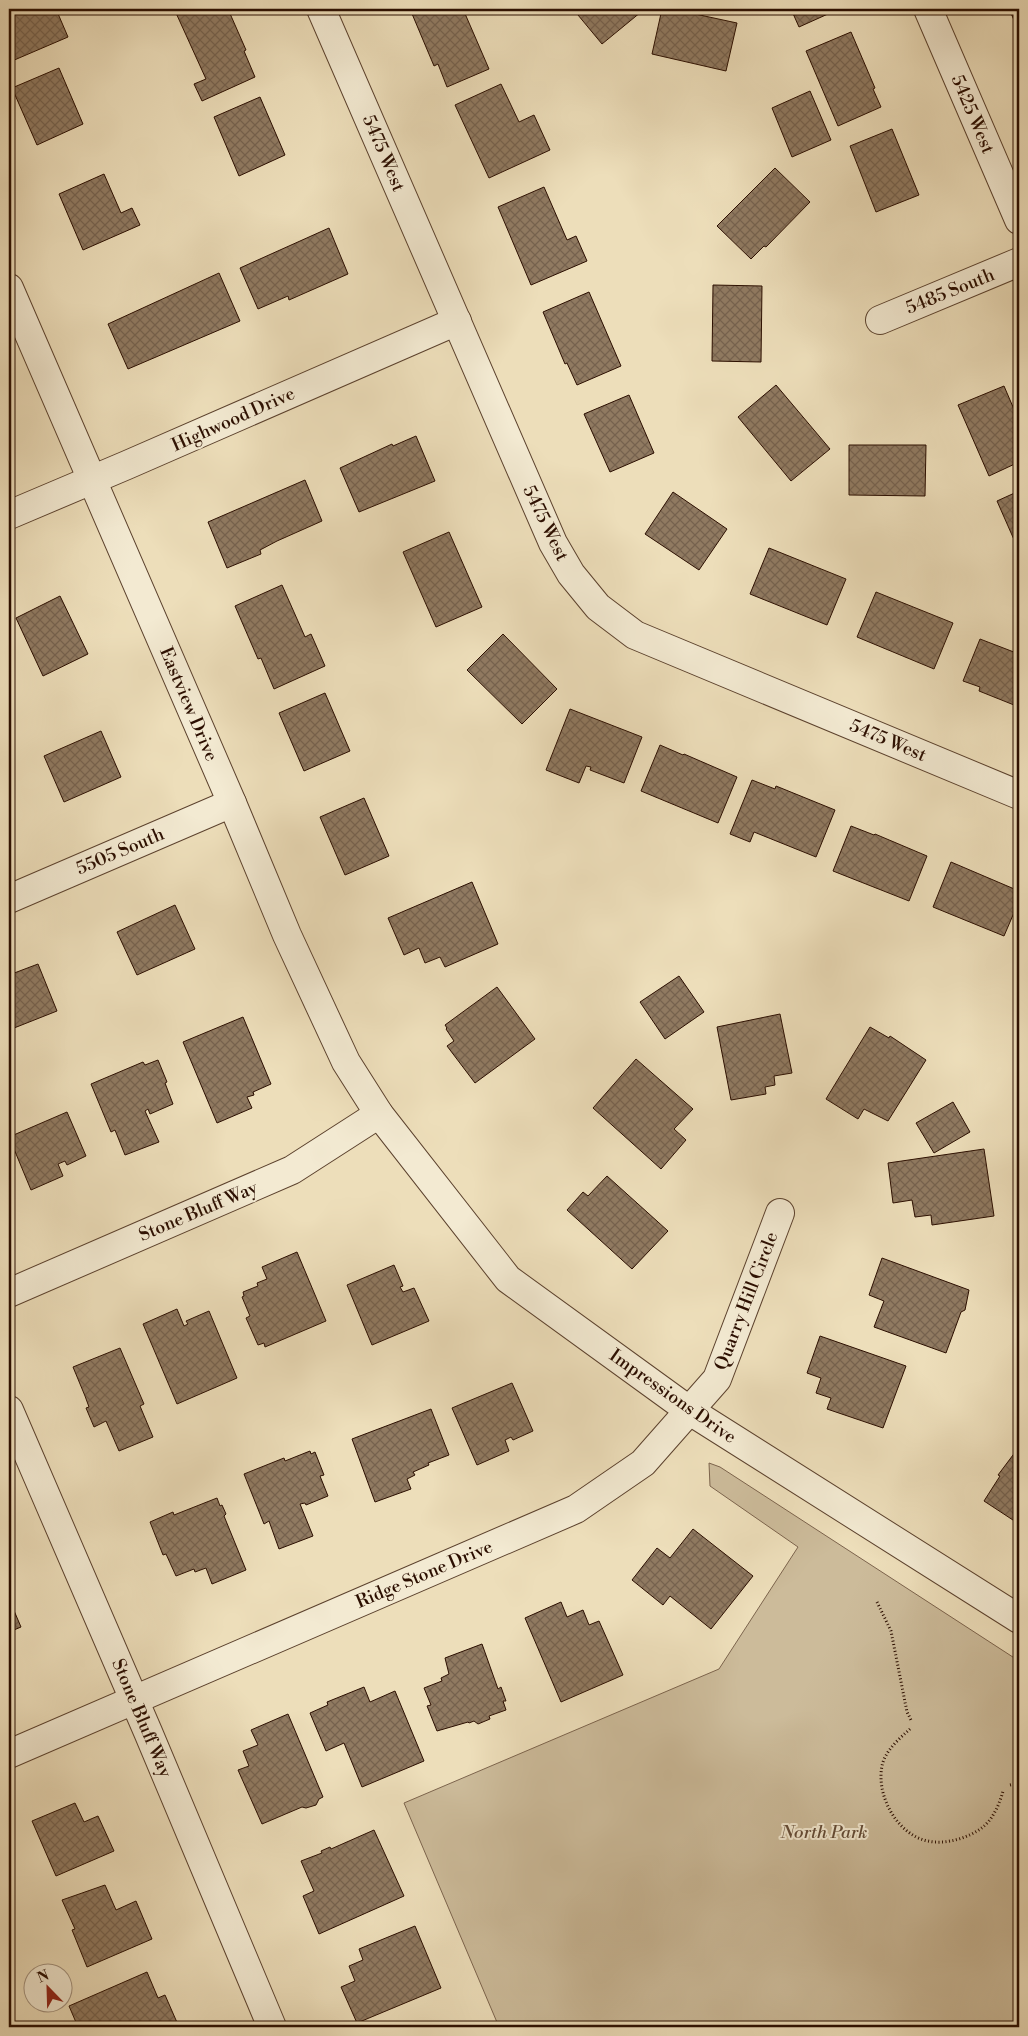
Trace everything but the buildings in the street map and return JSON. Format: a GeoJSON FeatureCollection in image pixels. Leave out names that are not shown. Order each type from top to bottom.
{"type":"FeatureCollection","features":[{"type":"Feature","properties":{"kind":"street","name":"5475 West"},"geometry":{"type":"LineString","coordinates":[[321,9],[553,543],[571,574],[598,607],[636,635],[1019,795]]}},
{"type":"Feature","properties":{"kind":"street","name":"5425 West"},"geometry":{"type":"LineString","coordinates":[[928,9],[1019,220]]}},
{"type":"Feature","properties":{"kind":"street","name":"5485 South"},"geometry":{"type":"LineString","coordinates":[[880,320],[1019,262]]}},
{"type":"Feature","properties":{"kind":"street","name":"Eastview Drive"},"geometry":{"type":"LineString","coordinates":[[9,288],[232,803],[287,935],[341,1053],[379,1114]]}},
{"type":"Feature","properties":{"kind":"street","name":"Highwood Drive"},"geometry":{"type":"LineString","coordinates":[[9,515],[457,322]]}},
{"type":"Feature","properties":{"kind":"street","name":"5505 South"},"geometry":{"type":"LineString","coordinates":[[9,899],[232,803]]}},
{"type":"Feature","properties":{"kind":"street","name":"Stone Bluff Way"},"geometry":{"type":"LineString","coordinates":[[9,1294],[292,1170],[379,1114]]}},
{"type":"Feature","properties":{"kind":"street","name":"Impressions Drive"},"geometry":{"type":"LineString","coordinates":[[379,1114],[508,1279],[690,1411],[1019,1619]]}},
{"type":"Feature","properties":{"kind":"street","name":"Quarry Hill Circle"},"geometry":{"type":"LineString","coordinates":[[690,1411],[717,1379],[780,1213]]}},
{"type":"Feature","properties":{"kind":"street","name":"Stone Bluff Way"},"geometry":{"type":"LineString","coordinates":[[9,1410],[134,1699],[272,2027]]}},
{"type":"Feature","properties":{"kind":"street","name":"Ridge Stone Drive"},"geometry":{"type":"LineString","coordinates":[[9,1754],[576,1509],[643,1463],[690,1411]]}},
{"type":"Feature","properties":{"kind":"path"},"geometry":{"type":"LineString","coordinates":[[877,1602],[891,1631],[907,1712],[912,1722]]}},
{"type":"Feature","properties":{"kind":"path"},"geometry":{"type":"LineString","coordinates":[[910,1729],[894,1744],[884,1761],[882,1781],[886,1802],[895,1819],[910,1832],[927,1841],[947,1842],[967,1836],[983,1827],[996,1809],[1002,1790]]}},
{"type":"Feature","properties":{"kind":"path"},"geometry":{"type":"LineString","coordinates":[[1010,1785],[1019,1784]]}},
{"type":"Feature","properties":{"kind":"green space","name":"North Park"},"geometry":{"type":"Polygon","coordinates":[[[709,1463],[720,1467],[1019,1661],[1019,2027],[499,2027],[404,1803],[719,1669],[798,1547],[710,1486],[709,1463]]]}}]}
